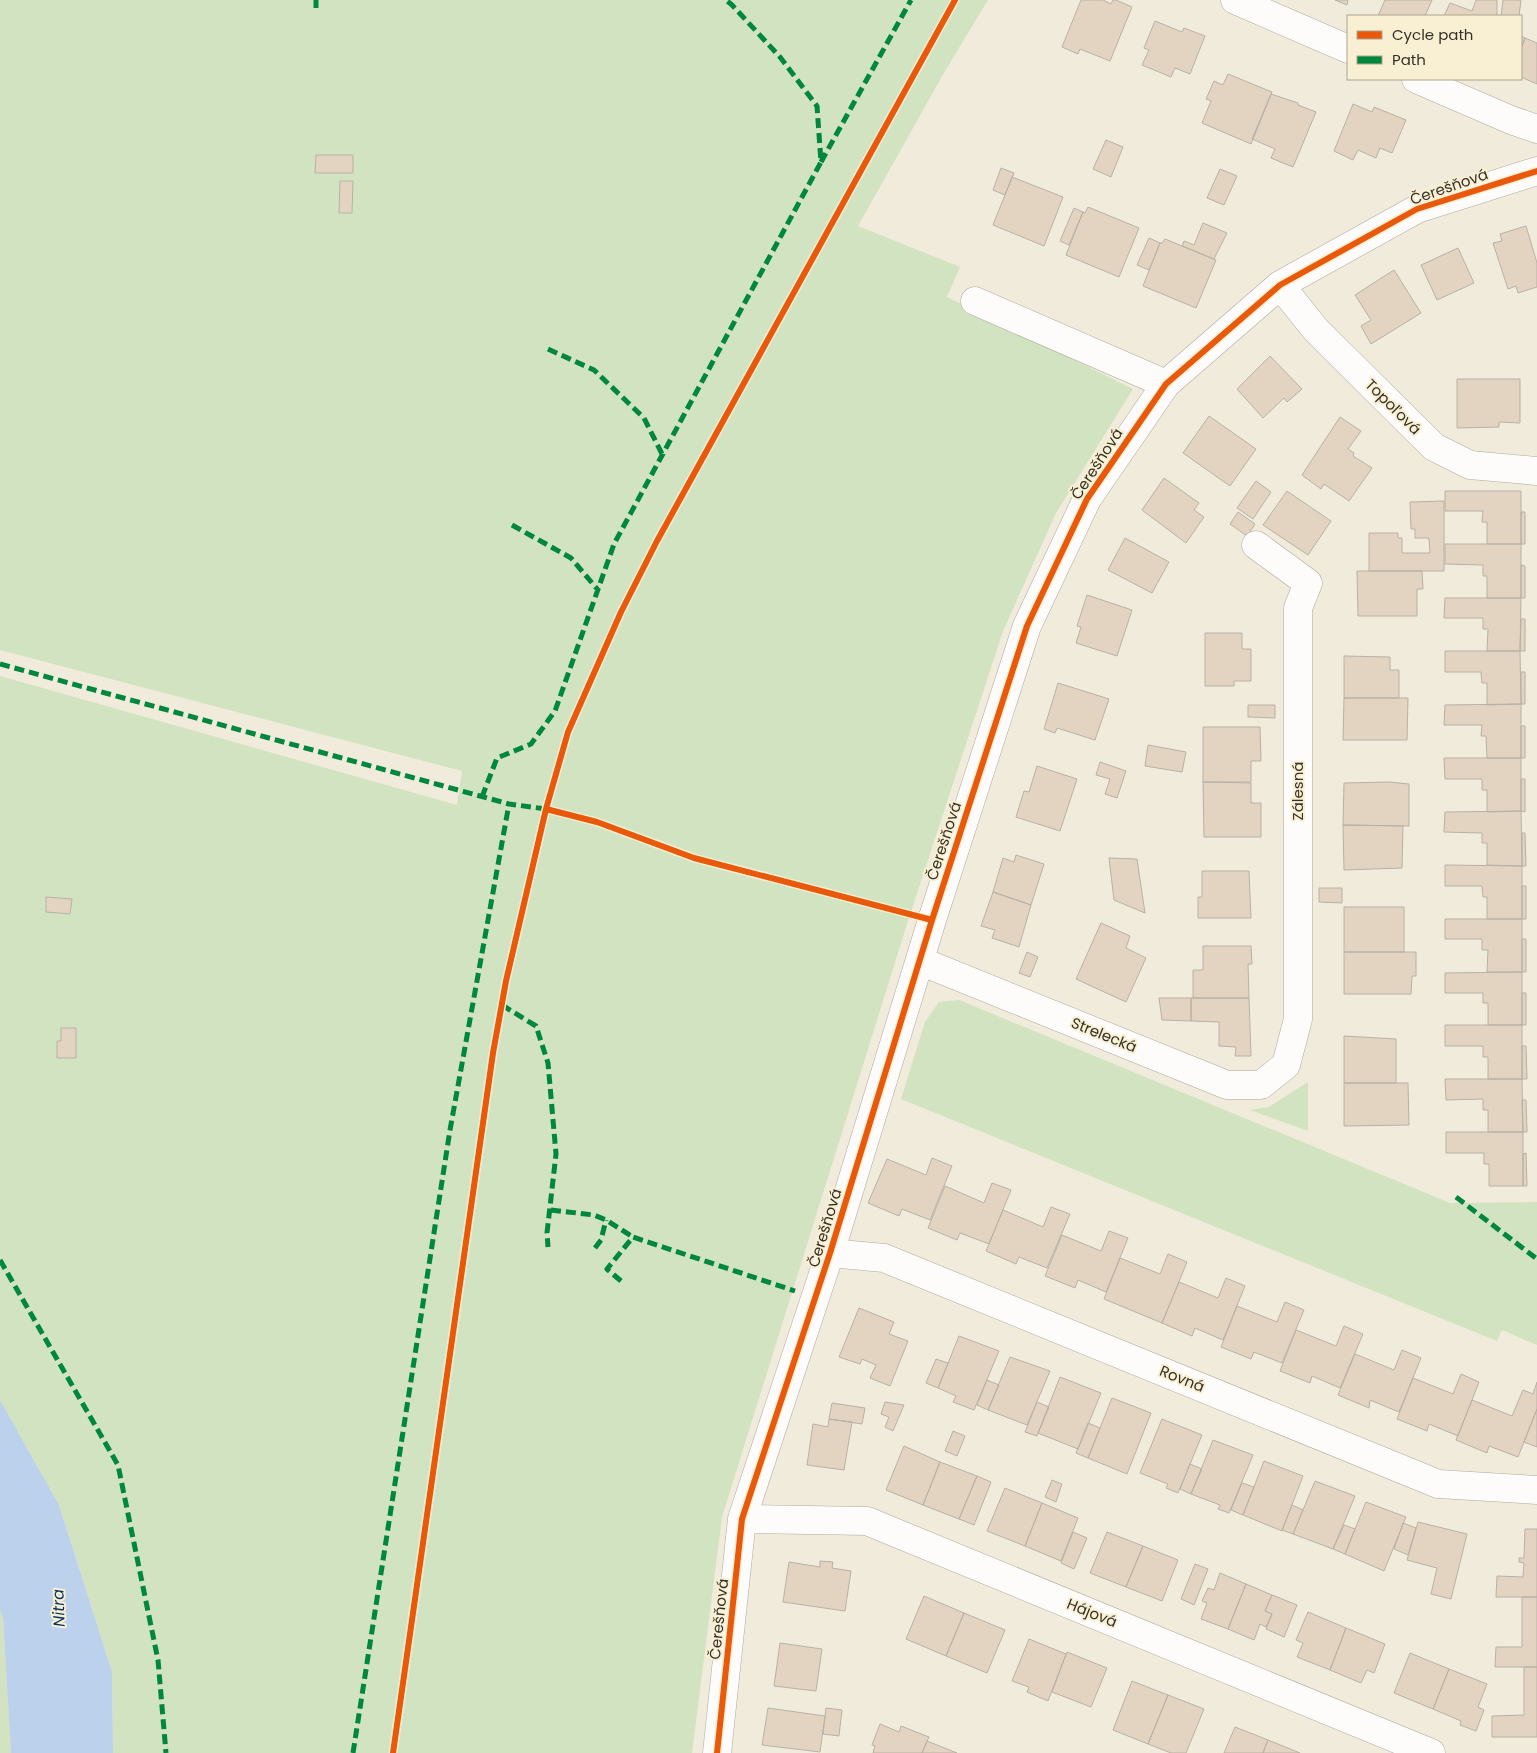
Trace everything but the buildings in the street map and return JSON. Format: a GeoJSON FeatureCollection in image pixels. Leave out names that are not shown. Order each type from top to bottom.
{"type":"FeatureCollection","features":[{"type":"Feature","properties":{"kind":"street"},"geometry":{"type":"LineString","coordinates":[[1236,0],[1347,49]]}},
{"type":"Feature","properties":{"kind":"street"},"geometry":{"type":"LineString","coordinates":[[1418,80],[1511,120],[1537,129]]}},
{"type":"Feature","properties":{"kind":"street","name":"Čerešňová"},"geometry":{"type":"LineString","coordinates":[[717,1753],[742,1520],[830,1253],[920,961],[1027,626],[1087,499],[1166,384],[1280,285],[1417,209],[1537,171]]}},
{"type":"Feature","properties":{"kind":"street","name":"Topoľová"},"geometry":{"type":"LineString","coordinates":[[1280,285],[1316,330],[1434,447],[1470,465],[1537,471]]}},
{"type":"Feature","properties":{"kind":"street"},"geometry":{"type":"LineString","coordinates":[[975,301],[1166,384]]}},
{"type":"Feature","properties":{"kind":"street","name":"Zálesná"},"geometry":{"type":"LineString","coordinates":[[1256,545],[1308,582],[1298,608],[1298,1019],[1286,1065]]}},
{"type":"Feature","properties":{"kind":"street","name":"Strelecká"},"geometry":{"type":"LineString","coordinates":[[920,961],[1227,1085],[1261,1085],[1286,1065]]}},
{"type":"Feature","properties":{"kind":"street","name":"Rovná"},"geometry":{"type":"LineString","coordinates":[[830,1253],[884,1258],[1438,1484],[1537,1490]]}},
{"type":"Feature","properties":{"kind":"street","name":"Hájová"},"geometry":{"type":"LineString","coordinates":[[742,1520],[867,1521],[1432,1753]]}},
{"type":"Feature","properties":{"kind":"green space"},"geometry":{"type":"Polygon","coordinates":[[[0,0],[988,0],[945,71],[858,226],[960,267],[947,297],[1133,389],[1056,513],[1003,631],[907,924],[722,1517],[692,1753],[113,1753],[112,1672],[59,1505],[0,1400],[0,676],[457,805],[462,771],[0,650],[0,0]]]}},
{"type":"Feature","properties":{"kind":"green space"},"geometry":{"type":"Polygon","coordinates":[[[959,1000],[1450,1203],[1537,1202],[1537,1345],[1502,1330],[1497,1341],[901,1099],[925,1022],[939,1002],[959,1000]]]}},
{"type":"Feature","properties":{"kind":"green space"},"geometry":{"type":"Polygon","coordinates":[[[1308,1082],[1308,1131],[1250,1110],[1269,1107],[1308,1082]]]}},
{"type":"Feature","properties":{"kind":"green space"},"geometry":{"type":"Polygon","coordinates":[[[0,1610],[3,1618],[11,1753],[0,1753],[0,1610]]]}},
{"type":"Feature","properties":{"kind":"water","name":"Nitra"},"geometry":{"type":"Polygon","coordinates":[[[0,1400],[59,1505],[112,1672],[113,1753],[11,1753],[3,1618],[0,1610],[0,1400]]]}},
{"type":"Feature","properties":{"kind":"marked path"},"geometry":{"type":"LineString","coordinates":[[316,0],[316,8]]}},
{"type":"Feature","properties":{"kind":"marked path"},"geometry":{"type":"LineString","coordinates":[[482,797],[497,758],[531,744],[555,711],[614,544],[821,162],[817,106],[780,57],[726,0]]}},
{"type":"Feature","properties":{"kind":"marked path"},"geometry":{"type":"LineString","coordinates":[[821,162],[911,0]]}},
{"type":"Feature","properties":{"kind":"marked path"},"geometry":{"type":"LineString","coordinates":[[548,349],[594,370],[644,418],[662,454]]}},
{"type":"Feature","properties":{"kind":"marked path"},"geometry":{"type":"LineString","coordinates":[[512,525],[571,558],[598,590]]}},
{"type":"Feature","properties":{"kind":"marked path"},"geometry":{"type":"LineString","coordinates":[[0,664],[509,804],[546,809]]}},
{"type":"Feature","properties":{"kind":"marked path"},"geometry":{"type":"LineString","coordinates":[[353,1753],[450,1130],[509,804]]}},
{"type":"Feature","properties":{"kind":"marked path"},"geometry":{"type":"LineString","coordinates":[[502,1005],[536,1026],[548,1063],[556,1154],[547,1233],[548,1247]]}},
{"type":"Feature","properties":{"kind":"marked path"},"geometry":{"type":"LineString","coordinates":[[1456,1197],[1537,1259]]}},
{"type":"Feature","properties":{"kind":"marked path"},"geometry":{"type":"LineString","coordinates":[[551,1210],[594,1215],[606,1220],[633,1237]]}},
{"type":"Feature","properties":{"kind":"marked path"},"geometry":{"type":"LineString","coordinates":[[595,1248],[601,1240],[606,1220]]}},
{"type":"Feature","properties":{"kind":"marked path"},"geometry":{"type":"LineString","coordinates":[[621,1281],[607,1269],[633,1237],[795,1291]]}},
{"type":"Feature","properties":{"kind":"marked path"},"geometry":{"type":"LineString","coordinates":[[0,1260],[118,1465],[158,1660],[166,1753]]}},
{"type":"Feature","properties":{"kind":"cycle path"},"geometry":{"type":"LineString","coordinates":[[393,1753],[493,1053],[506,981],[546,809],[568,732],[621,612],[657,541],[955,0]]}},
{"type":"Feature","properties":{"kind":"cycle path"},"geometry":{"type":"LineString","coordinates":[[717,1753],[742,1519],[830,1253],[932,920],[1027,626],[1087,499],[1166,384],[1280,285],[1417,209],[1537,171]]}},
{"type":"Feature","properties":{"kind":"cycle path"},"geometry":{"type":"LineString","coordinates":[[546,809],[597,822],[694,858],[932,920]]}}]}
